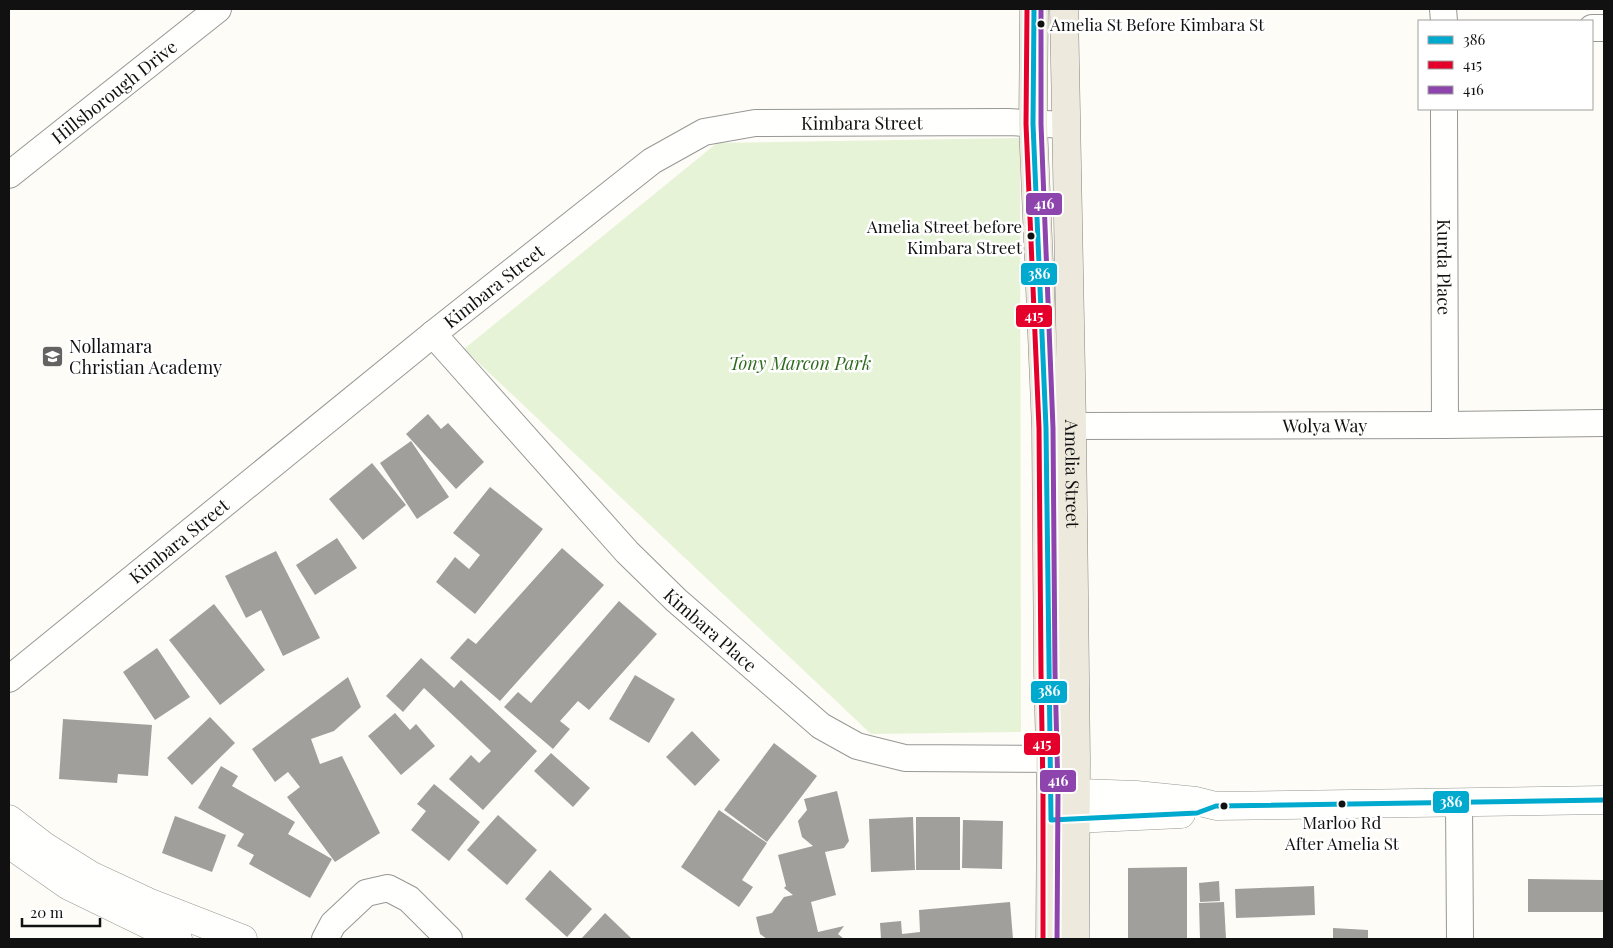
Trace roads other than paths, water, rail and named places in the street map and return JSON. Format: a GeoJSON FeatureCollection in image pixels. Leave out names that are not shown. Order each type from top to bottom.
{"type":"FeatureCollection","features":[{"type":"Feature","properties":{"kind":"main road","name":"Amelia Street"},"geometry":{"type":"LineString","coordinates":[[1034,9],[1033,124],[1059,427]]}},
{"type":"Feature","properties":{"kind":"main road","name":"Amelia Street"},"geometry":{"type":"LineString","coordinates":[[1064,9],[1066,125],[1059,427],[1064,820],[1075,939]]}},
{"type":"Feature","properties":{"kind":"main road","name":"Amelia Street"},"geometry":{"type":"LineString","coordinates":[[1050,939],[1064,820]]}},
{"type":"Feature","properties":{"kind":"street","name":"Hillsborough Drive"},"geometry":{"type":"LineString","coordinates":[[9,175],[218,9]]}},
{"type":"Feature","properties":{"kind":"street","name":"Kurda Place"},"geometry":{"type":"LineString","coordinates":[[1444,110],[1445,425]]}},
{"type":"Feature","properties":{"kind":"street","name":"Kimbara Street"},"geometry":{"type":"LineString","coordinates":[[9,679],[433,334],[652,161],[704,132],[755,123],[1008,122],[1066,125]]}},
{"type":"Feature","properties":{"kind":"street","name":"Kimbara Place"},"geometry":{"type":"LineString","coordinates":[[433,334],[628,552],[676,600],[822,726],[858,746],[905,758],[1063,759]]}},
{"type":"Feature","properties":{"kind":"street","name":"Wolya Way"},"geometry":{"type":"LineString","coordinates":[[1059,427],[1604,423]]}},
{"type":"Feature","properties":{"kind":"street"},"geometry":{"type":"LineString","coordinates":[[1064,792],[1136,795],[1196,801],[1216,806],[1604,800]]}},
{"type":"Feature","properties":{"kind":"street"},"geometry":{"type":"LineString","coordinates":[[1459,803],[1460,939]]}},
{"type":"Feature","properties":{"kind":"street"},"geometry":{"type":"LineString","coordinates":[[1064,820],[1197,813],[1216,806]]}},
{"type":"Feature","properties":{"kind":"street"},"geometry":{"type":"LineString","coordinates":[[9,819],[44,846],[188,933]]}},
{"type":"Feature","properties":{"kind":"street"},"geometry":{"type":"LineString","coordinates":[[9,844],[69,886],[188,933],[243,939]]}},
{"type":"Feature","properties":{"kind":"street"},"geometry":{"type":"LineString","coordinates":[[325,939],[333,924],[366,893],[388,888],[409,898],[449,939]]}},
{"type":"Feature","properties":{"kind":"place","name":"Amelia St Before Kimbara St"},"geometry":{"type":"Point","coordinates":[1041,24]}},
{"type":"Feature","properties":{"kind":"place","name":"Amelia Street before Kimbara Street"},"geometry":{"type":"Point","coordinates":[1031,236]}},
{"type":"Feature","properties":{"kind":"place","name":"Nollamara Christian Academy"},"geometry":{"type":"Point","coordinates":[53,356]}},
{"type":"Feature","properties":{"kind":"place","name":"Marloo Rd After Amelia St"},"geometry":{"type":"Point","coordinates":[1342,804]}},
{"type":"Feature","properties":{"kind":"park label","name":"Tony Marcon Park"},"geometry":{"type":"Point","coordinates":[800,363]}}]}
